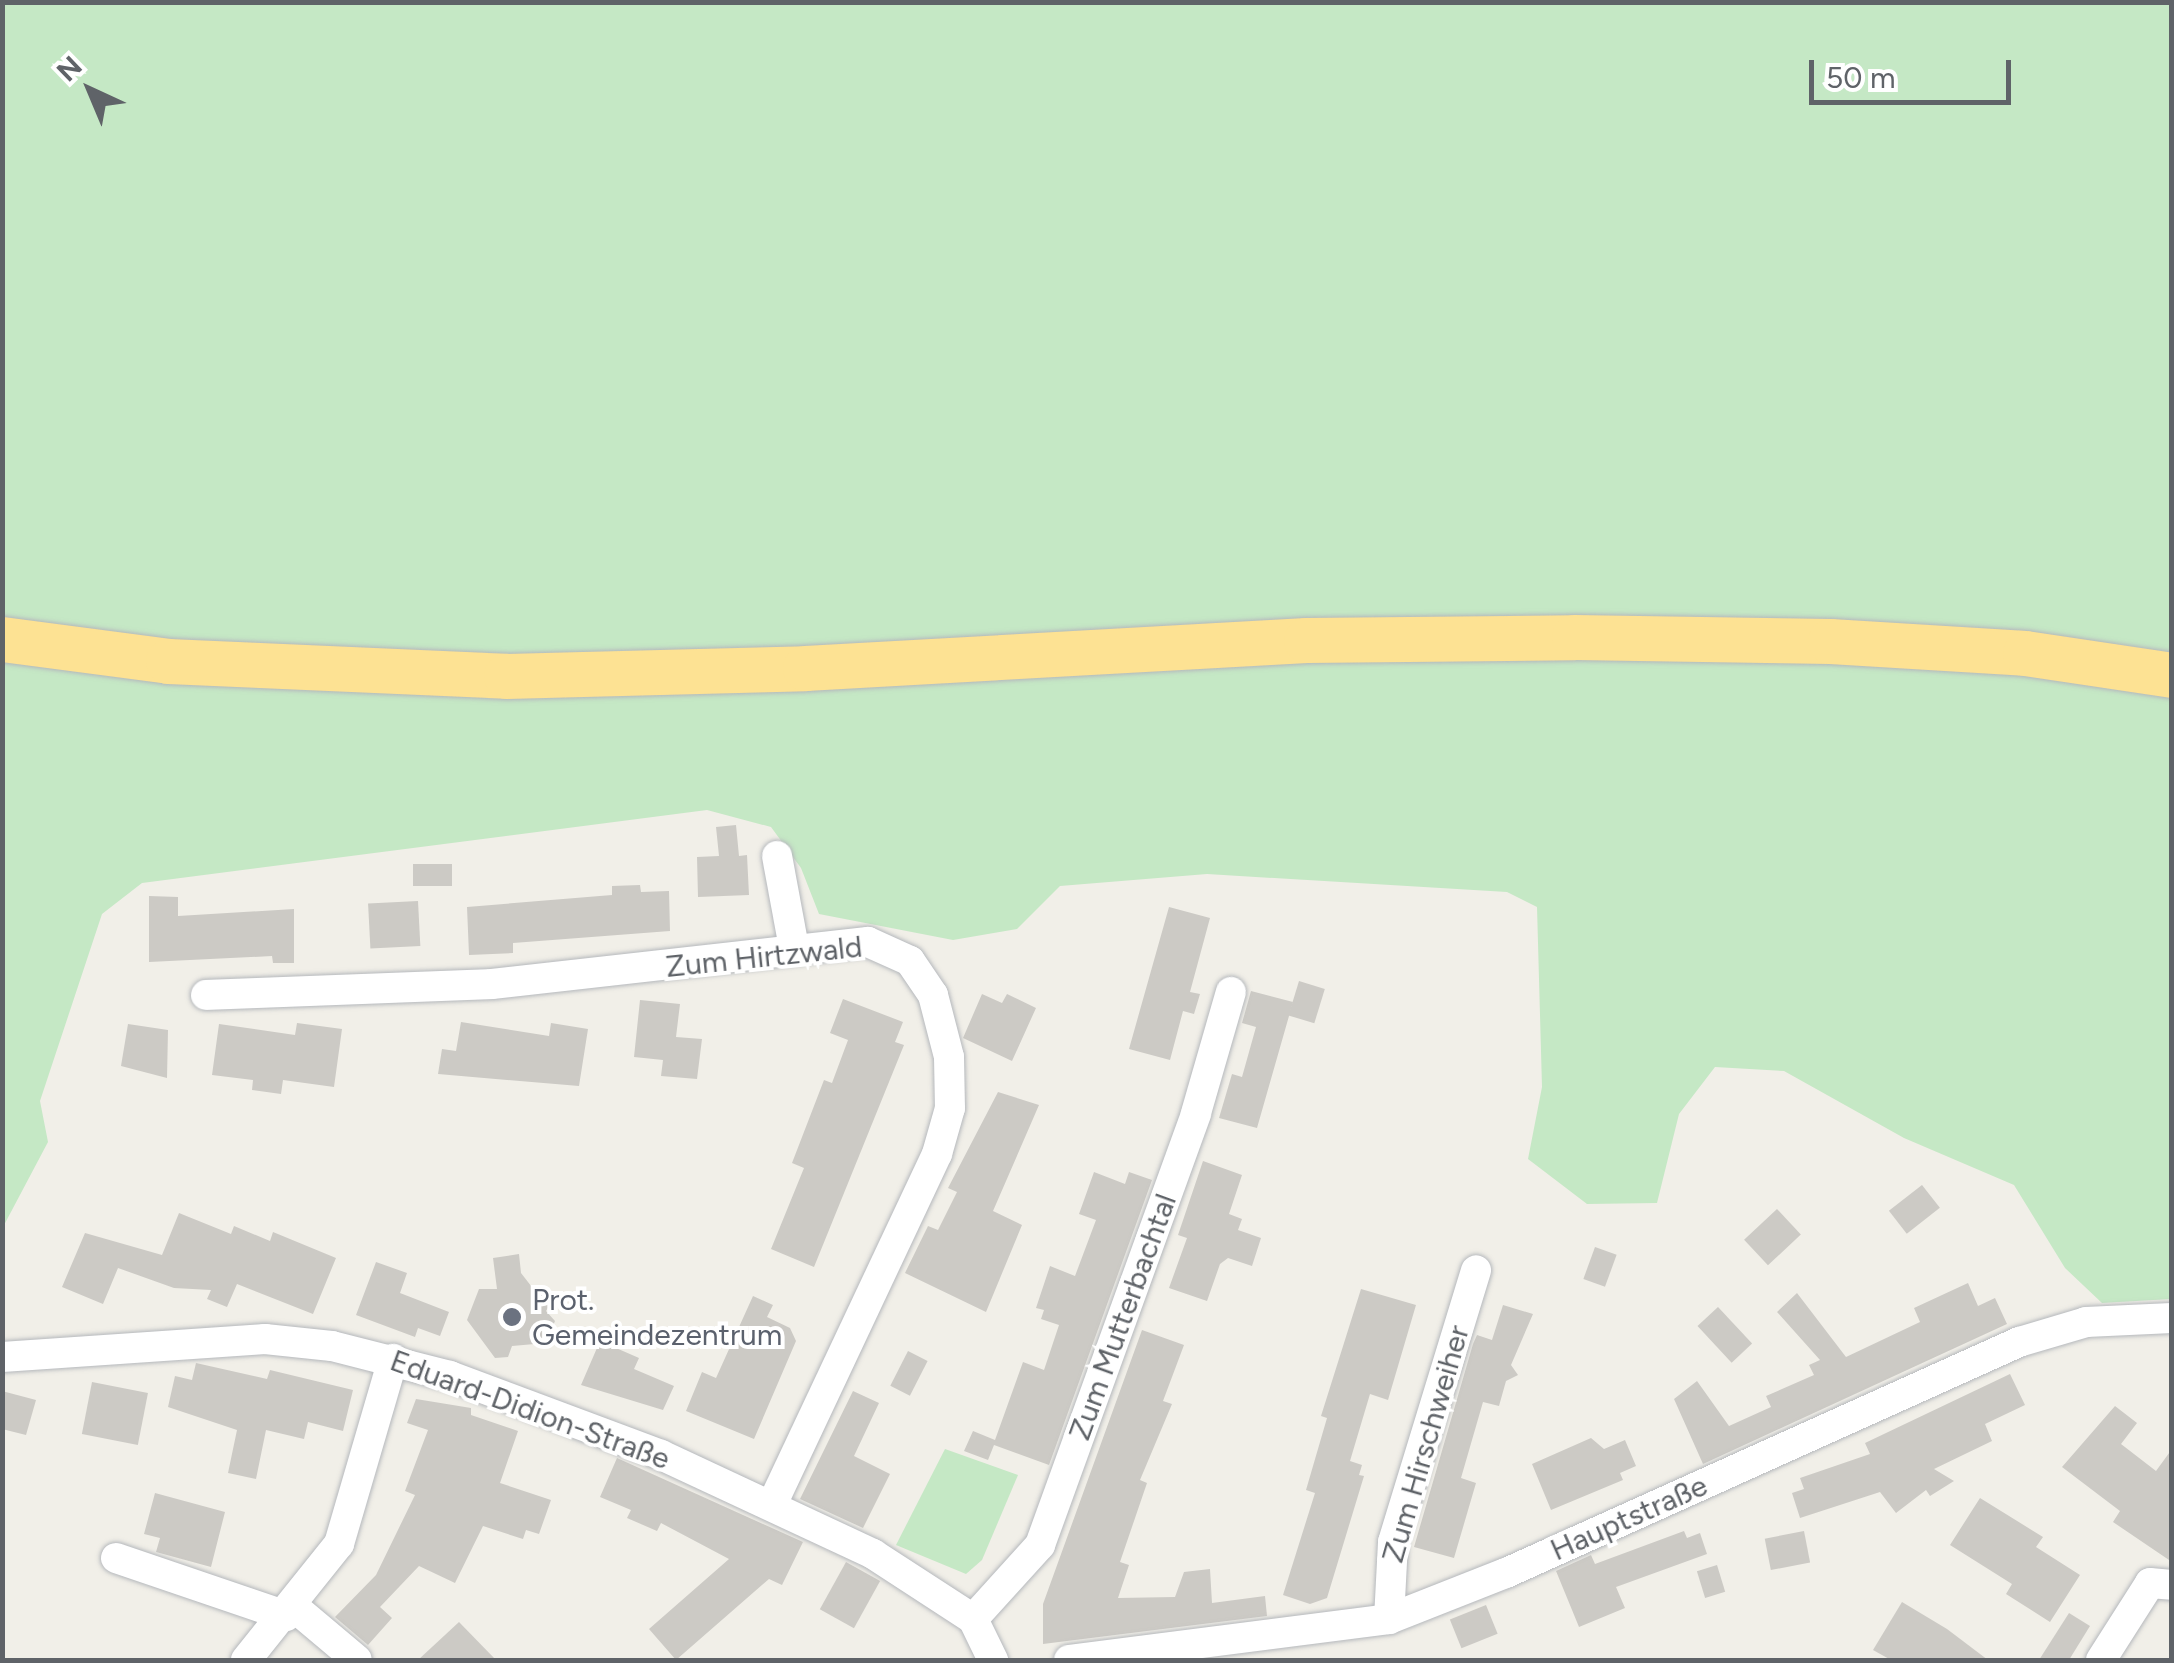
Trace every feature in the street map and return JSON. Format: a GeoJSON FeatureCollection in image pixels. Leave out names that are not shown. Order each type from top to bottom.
{"type":"FeatureCollection","features":[{"type":"Feature","properties":{"kind":"highway"},"geometry":{"type":"LineString","coordinates":[[2,639],[168,661],[506,676],[804,668],[1306,640],[1574,637],[1830,641],[2025,653],[2172,675]]}},
{"type":"Feature","properties":{"kind":"street"},"geometry":{"type":"LineString","coordinates":[[777,856],[794,948]]}},
{"type":"Feature","properties":{"kind":"street","name":"Zum Hirtzwald"},"geometry":{"type":"LineString","coordinates":[[206,995],[492,984],[868,942],[910,961],[937,1010],[949,1057],[950,1108],[936,1154],[773,1502]]}},
{"type":"Feature","properties":{"kind":"street","name":"Zum Mutterbachtal"},"geometry":{"type":"LineString","coordinates":[[973,1619],[1040,1545],[1196,1114],[1231,992]]}},
{"type":"Feature","properties":{"kind":"street","name":"Zum Hirschweiher"},"geometry":{"type":"LineString","coordinates":[[1389,1619],[1392,1542],[1476,1270]]}},
{"type":"Feature","properties":{"kind":"street","name":"Hauptstraße"},"geometry":{"type":"LineString","coordinates":[[1068,1660],[1268,1650],[1389,1619],[1506,1573],[2018,1342],[2086,1322],[2172,1318]]}},
{"type":"Feature","properties":{"kind":"street","name":"Eduard-Didion-Straße"},"geometry":{"type":"LineString","coordinates":[[2,1358],[265,1339],[393,1358],[612,1436],[773,1502],[873,1554],[973,1619],[994,1660]]}},
{"type":"Feature","properties":{"kind":"street"},"geometry":{"type":"LineString","coordinates":[[246,1660],[290,1611],[340,1544],[393,1358]]}},
{"type":"Feature","properties":{"kind":"street"},"geometry":{"type":"LineString","coordinates":[[116,1558],[290,1611],[356,1660]]}},
{"type":"Feature","properties":{"kind":"street"},"geometry":{"type":"LineString","coordinates":[[2101,1660],[2161,1584]]}},
{"type":"Feature","properties":{"kind":"green space"},"geometry":{"type":"Polygon","coordinates":[[[3,3],[2171,3],[2171,1299],[2102,1303],[2065,1268],[2014,1185],[1904,1138],[1784,1071],[1715,1067],[1679,1114],[1657,1203],[1587,1204],[1528,1159],[1542,1087],[1537,907],[1507,892],[1207,874],[1060,886],[1017,929],[953,940],[819,914],[801,868],[771,827],[707,810],[142,883],[102,914],[40,1101],[48,1142],[3,1227],[3,3]]]}},
{"type":"Feature","properties":{"kind":"green space"},"geometry":{"type":"Polygon","coordinates":[[[945,1449],[1018,1475],[982,1560],[966,1574],[896,1545],[945,1449]]]}},
{"type":"Feature","properties":{"kind":"building"},"geometry":{"type":"Polygon","coordinates":[[[736,825],[739,856],[747,855],[749,895],[698,897],[697,857],[719,856],[716,827],[736,825]]]}},
{"type":"Feature","properties":{"kind":"building"},"geometry":{"type":"Polygon","coordinates":[[[413,864],[452,864],[452,886],[413,886],[413,864]]]}},
{"type":"Feature","properties":{"kind":"building"},"geometry":{"type":"Polygon","coordinates":[[[640,885],[641,892],[669,891],[670,931],[513,943],[513,953],[469,955],[467,907],[612,895],[612,886],[640,885]]]}},
{"type":"Feature","properties":{"kind":"building"},"geometry":{"type":"Polygon","coordinates":[[[149,896],[178,897],[178,916],[294,909],[294,963],[273,963],[272,956],[149,962],[149,896]]]}},
{"type":"Feature","properties":{"kind":"building"},"geometry":{"type":"Polygon","coordinates":[[[418,901],[420,946],[370,949],[368,904],[418,901]]]}},
{"type":"Feature","properties":{"kind":"building"},"geometry":{"type":"Polygon","coordinates":[[[1169,907],[1210,918],[1190,992],[1200,994],[1194,1014],[1183,1011],[1170,1060],[1129,1049],[1169,907]]]}},
{"type":"Feature","properties":{"kind":"building"},"geometry":{"type":"Polygon","coordinates":[[[1299,981],[1325,989],[1314,1023],[1288,1015],[1299,981]]]}},
{"type":"Feature","properties":{"kind":"building"},"geometry":{"type":"Polygon","coordinates":[[[1251,991],[1293,1002],[1257,1128],[1219,1118],[1232,1074],[1242,1077],[1256,1027],[1242,1023],[1251,991]]]}},
{"type":"Feature","properties":{"kind":"building"},"geometry":{"type":"Polygon","coordinates":[[[982,994],[1002,1003],[1007,994],[1036,1008],[1012,1061],[963,1038],[982,994]]]}},
{"type":"Feature","properties":{"kind":"building"},"geometry":{"type":"Polygon","coordinates":[[[843,999],[903,1022],[895,1042],[904,1045],[814,1267],[771,1249],[804,1168],[792,1163],[824,1080],[832,1083],[848,1040],[830,1033],[843,999]]]}},
{"type":"Feature","properties":{"kind":"building"},"geometry":{"type":"Polygon","coordinates":[[[640,1000],[680,1004],[676,1037],[702,1039],[697,1079],[661,1076],[663,1060],[634,1057],[640,1000]]]}},
{"type":"Feature","properties":{"kind":"building"},"geometry":{"type":"Polygon","coordinates":[[[461,1022],[549,1036],[551,1023],[588,1029],[579,1086],[438,1074],[442,1049],[456,1051],[461,1022]]]}},
{"type":"Feature","properties":{"kind":"building"},"geometry":{"type":"Polygon","coordinates":[[[297,1023],[342,1029],[334,1087],[283,1080],[281,1094],[252,1090],[253,1080],[212,1075],[219,1024],[295,1035],[297,1023]]]}},
{"type":"Feature","properties":{"kind":"building"},"geometry":{"type":"Polygon","coordinates":[[[128,1024],[168,1030],[167,1078],[121,1066],[128,1024]]]}},
{"type":"Feature","properties":{"kind":"building"},"geometry":{"type":"Polygon","coordinates":[[[998,1092],[1039,1105],[993,1211],[1022,1225],[986,1312],[905,1273],[928,1226],[938,1230],[957,1192],[948,1188],[998,1092]]]}},
{"type":"Feature","properties":{"kind":"building"},"geometry":{"type":"Polygon","coordinates":[[[1203,1161],[1242,1175],[1229,1214],[1242,1219],[1238,1230],[1261,1238],[1252,1266],[1228,1258],[1220,1264],[1207,1301],[1169,1288],[1187,1238],[1178,1235],[1203,1161]]]}},
{"type":"Feature","properties":{"kind":"building"},"geometry":{"type":"Polygon","coordinates":[[[1094,1172],[1125,1184],[1129,1172],[1152,1180],[1049,1465],[994,1445],[988,1460],[964,1451],[973,1431],[995,1440],[1023,1362],[1044,1370],[1059,1325],[1041,1319],[1044,1310],[1036,1308],[1050,1266],[1075,1276],[1096,1220],[1079,1214],[1094,1172]]]}},
{"type":"Feature","properties":{"kind":"building"},"geometry":{"type":"Polygon","coordinates":[[[1922,1185],[1940,1208],[1907,1234],[1889,1211],[1922,1185]]]}},
{"type":"Feature","properties":{"kind":"building"},"geometry":{"type":"Polygon","coordinates":[[[1777,1209],[1801,1235],[1768,1265],[1744,1240],[1777,1209]]]}},
{"type":"Feature","properties":{"kind":"building"},"geometry":{"type":"Polygon","coordinates":[[[179,1213],[231,1234],[234,1226],[270,1241],[273,1232],[336,1258],[313,1314],[237,1284],[227,1307],[207,1299],[211,1290],[174,1288],[118,1268],[103,1304],[62,1287],[85,1233],[162,1255],[179,1213]]]}},
{"type":"Feature","properties":{"kind":"building"},"geometry":{"type":"Polygon","coordinates":[[[1595,1247],[1617,1255],[1605,1287],[1583,1279],[1595,1247]]]}},
{"type":"Feature","properties":{"kind":"building","name":"Prot. Gemeindezentrum"},"geometry":{"type":"Polygon","coordinates":[[[519,1254],[521,1273],[535,1291],[544,1289],[552,1301],[546,1311],[555,1321],[546,1343],[512,1346],[508,1357],[495,1358],[467,1320],[479,1289],[497,1289],[493,1258],[519,1254]]]}},
{"type":"Feature","properties":{"kind":"building"},"geometry":{"type":"Polygon","coordinates":[[[376,1262],[407,1273],[400,1293],[449,1312],[440,1336],[418,1328],[415,1337],[356,1315],[376,1262]]]}},
{"type":"Feature","properties":{"kind":"building"},"geometry":{"type":"Polygon","coordinates":[[[1968,1283],[1978,1306],[1995,1298],[2007,1324],[1703,1464],[1674,1399],[1697,1381],[1729,1426],[1771,1407],[1766,1396],[1814,1375],[1809,1365],[1820,1360],[1777,1312],[1797,1293],[1846,1357],[1920,1322],[1914,1308],[1968,1283]]]}},
{"type":"Feature","properties":{"kind":"building"},"geometry":{"type":"Polygon","coordinates":[[[1361,1289],[1416,1305],[1388,1400],[1370,1394],[1350,1461],[1362,1465],[1359,1475],[1364,1476],[1327,1598],[1310,1604],[1283,1595],[1315,1493],[1306,1490],[1327,1418],[1321,1416],[1361,1289]]]}},
{"type":"Feature","properties":{"kind":"building"},"geometry":{"type":"Polygon","coordinates":[[[753,1296],[773,1305],[767,1317],[790,1328],[796,1341],[754,1439],[686,1411],[702,1372],[716,1378],[753,1296]]]}},
{"type":"Feature","properties":{"kind":"building"},"geometry":{"type":"Polygon","coordinates":[[[1503,1305],[1533,1314],[1511,1365],[1518,1375],[1506,1381],[1499,1406],[1483,1402],[1461,1478],[1476,1483],[1454,1558],[1414,1547],[1473,1344],[1477,1335],[1492,1340],[1503,1305]]]}},
{"type":"Feature","properties":{"kind":"building"},"geometry":{"type":"Polygon","coordinates":[[[1718,1307],[1752,1344],[1732,1363],[1698,1326],[1718,1307]]]}},
{"type":"Feature","properties":{"kind":"building"},"geometry":{"type":"Polygon","coordinates":[[[1142,1330],[1184,1345],[1163,1401],[1172,1404],[1140,1480],[1147,1483],[1120,1562],[1129,1565],[1118,1598],[1175,1597],[1184,1572],[1210,1569],[1212,1603],[1265,1596],[1267,1616],[1043,1644],[1043,1604],[1142,1330]]]}},
{"type":"Feature","properties":{"kind":"building"},"geometry":{"type":"Polygon","coordinates":[[[600,1341],[639,1358],[634,1369],[674,1386],[663,1410],[581,1385],[600,1341]]]}},
{"type":"Feature","properties":{"kind":"building"},"geometry":{"type":"Polygon","coordinates":[[[908,1351],[928,1361],[910,1396],[890,1386],[908,1351]]]}},
{"type":"Feature","properties":{"kind":"building"},"geometry":{"type":"Polygon","coordinates":[[[196,1363],[267,1379],[270,1370],[353,1390],[343,1431],[308,1422],[304,1439],[266,1430],[256,1479],[228,1473],[237,1430],[168,1407],[175,1376],[192,1380],[196,1363]]]}},
{"type":"Feature","properties":{"kind":"building"},"geometry":{"type":"Polygon","coordinates":[[[2010,1374],[2025,1405],[1985,1424],[1992,1441],[1934,1469],[1954,1481],[1930,1496],[1926,1490],[1896,1513],[1880,1492],[1800,1518],[1792,1493],[1804,1489],[1800,1478],[1870,1454],[1865,1443],[2010,1374]]]}},
{"type":"Feature","properties":{"kind":"building"},"geometry":{"type":"Polygon","coordinates":[[[92,1382],[148,1393],[138,1445],[82,1434],[92,1382]]]}},
{"type":"Feature","properties":{"kind":"building"},"geometry":{"type":"Polygon","coordinates":[[[2,1391],[36,1400],[26,1435],[2,1429],[2,1391]]]}},
{"type":"Feature","properties":{"kind":"building"},"geometry":{"type":"Polygon","coordinates":[[[853,1391],[879,1403],[854,1456],[890,1474],[863,1528],[800,1499],[853,1391]]]}},
{"type":"Feature","properties":{"kind":"building"},"geometry":{"type":"Polygon","coordinates":[[[416,1399],[471,1408],[471,1415],[518,1431],[500,1483],[551,1500],[539,1534],[526,1530],[523,1539],[483,1526],[455,1583],[419,1566],[380,1607],[392,1618],[368,1645],[335,1617],[376,1575],[415,1495],[405,1491],[428,1430],[407,1423],[416,1399]]]}},
{"type":"Feature","properties":{"kind":"building"},"geometry":{"type":"Polygon","coordinates":[[[2115,1406],[2137,1423],[2121,1444],[2156,1471],[2172,1449],[2172,1562],[2113,1522],[2120,1511],[2062,1467],[2115,1406]]]}},
{"type":"Feature","properties":{"kind":"building"},"geometry":{"type":"Polygon","coordinates":[[[1591,1438],[1604,1449],[1625,1440],[1636,1466],[1620,1473],[1623,1480],[1551,1510],[1532,1464],[1591,1438]]]}},
{"type":"Feature","properties":{"kind":"building"},"geometry":{"type":"Polygon","coordinates":[[[617,1458],[803,1542],[782,1585],[769,1579],[676,1660],[649,1629],[729,1559],[661,1523],[657,1531],[627,1518],[631,1510],[600,1497],[617,1458]]]}},
{"type":"Feature","properties":{"kind":"building"},"geometry":{"type":"Polygon","coordinates":[[[155,1493],[225,1512],[211,1567],[156,1552],[160,1538],[144,1534],[155,1493]]]}},
{"type":"Feature","properties":{"kind":"building"},"geometry":{"type":"Polygon","coordinates":[[[1980,1498],[2043,1537],[2036,1547],[2080,1575],[2050,1622],[2006,1594],[2012,1584],[1950,1545],[1980,1498]]]}},
{"type":"Feature","properties":{"kind":"building"},"geometry":{"type":"Polygon","coordinates":[[[1684,1531],[1687,1538],[1700,1533],[1707,1554],[1616,1587],[1625,1608],[1579,1627],[1556,1571],[1591,1555],[1595,1564],[1684,1531]]]}},
{"type":"Feature","properties":{"kind":"building"},"geometry":{"type":"Polygon","coordinates":[[[1804,1531],[1810,1562],[1771,1570],[1765,1539],[1804,1531]]]}},
{"type":"Feature","properties":{"kind":"building"},"geometry":{"type":"Polygon","coordinates":[[[846,1562],[880,1581],[854,1628],[820,1609],[846,1562]]]}},
{"type":"Feature","properties":{"kind":"building"},"geometry":{"type":"Polygon","coordinates":[[[1717,1565],[1725,1592],[1705,1598],[1697,1571],[1717,1565]]]}},
{"type":"Feature","properties":{"kind":"building"},"geometry":{"type":"Polygon","coordinates":[[[1902,1602],[1988,1660],[1891,1660],[1873,1650],[1902,1602]]]}},
{"type":"Feature","properties":{"kind":"building"},"geometry":{"type":"Polygon","coordinates":[[[1486,1605],[1498,1634],[1461,1648],[1450,1620],[1486,1605]]]}},
{"type":"Feature","properties":{"kind":"building"},"geometry":{"type":"Polygon","coordinates":[[[2069,1613],[2090,1626],[2069,1660],[2039,1660],[2069,1613]]]}},
{"type":"Feature","properties":{"kind":"building"},"geometry":{"type":"Polygon","coordinates":[[[459,1622],[496,1660],[418,1660],[459,1622]]]}},
{"type":"Feature","properties":{"kind":"place","name":"Prot. Gemeindezentrum"},"geometry":{"type":"Point","coordinates":[512,1317]}}]}
